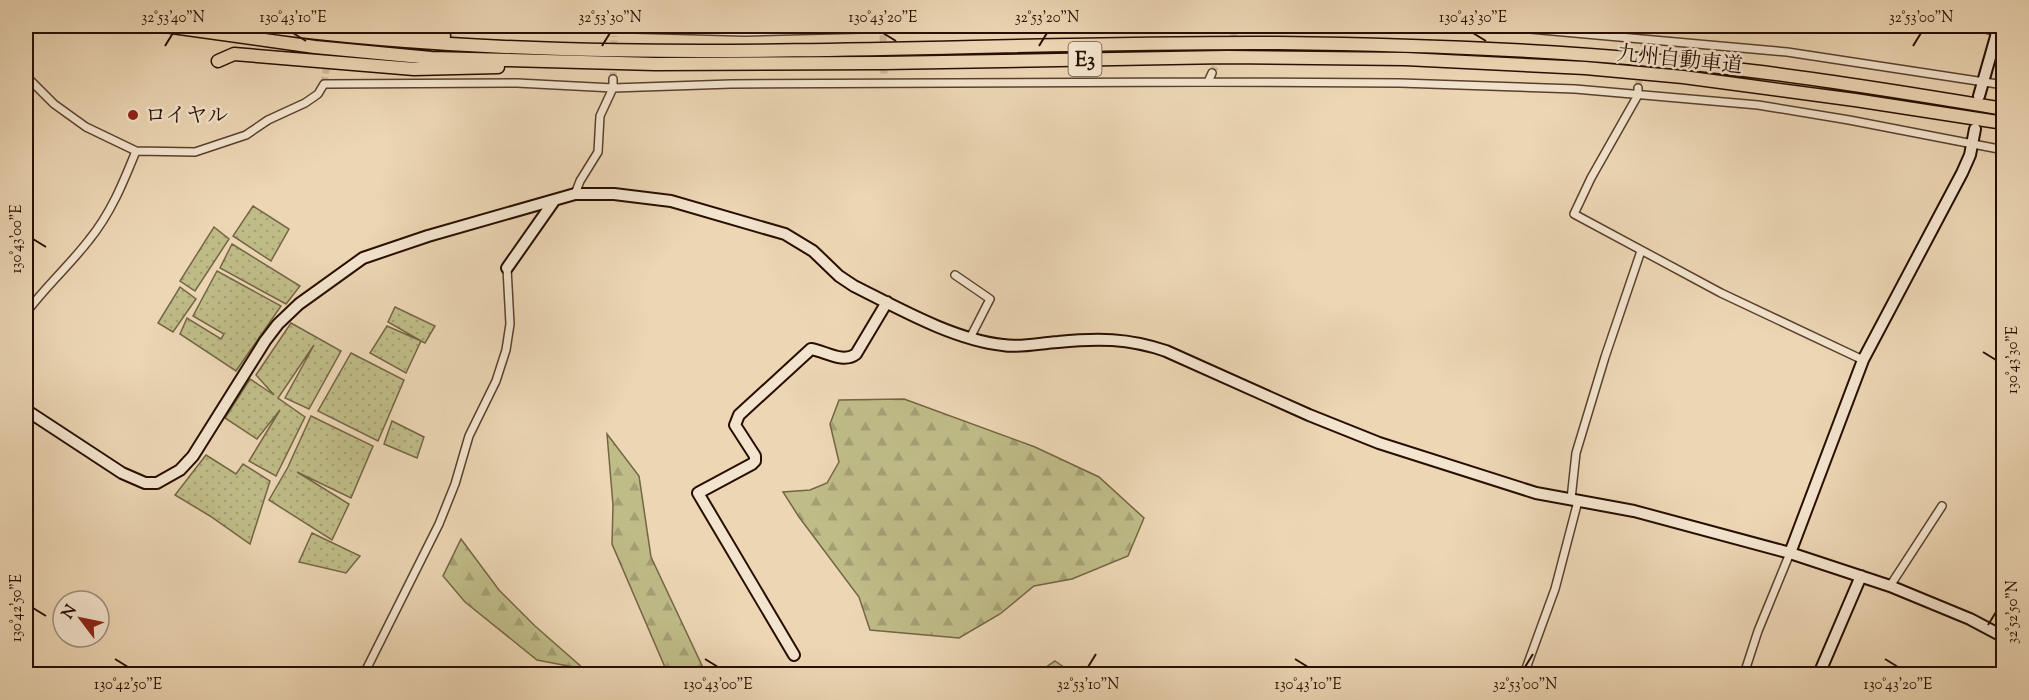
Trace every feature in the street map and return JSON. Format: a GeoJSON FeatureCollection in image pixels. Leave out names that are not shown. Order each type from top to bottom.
{"type":"FeatureCollection","features":[{"type":"Feature","properties":{"kind":"highway","name":"九州自動車道"},"geometry":{"type":"LineString","coordinates":[[165,26],[315,47],[420,57],[655,64],[1227,57],[1405,59],[1585,68],[1683,77],[2004,123]]}},
{"type":"Feature","properties":{"kind":"highway","name":"九州自動車道"},"geometry":{"type":"LineString","coordinates":[[260,26],[416,42],[561,49],[744,51],[1277,43],[1482,48],[1751,70],[1855,84],[2004,109]]}},
{"type":"Feature","properties":{"kind":"highway"},"geometry":{"type":"LineString","coordinates":[[365,26],[561,49]]}},
{"type":"Feature","properties":{"kind":"highway"},"geometry":{"type":"LineString","coordinates":[[218,61],[234,54],[414,69],[655,64]]}},
{"type":"Feature","properties":{"kind":"street"},"geometry":{"type":"LineString","coordinates":[[525,26],[613,32],[883,32],[979,26]]}},
{"type":"Feature","properties":{"kind":"street"},"geometry":{"type":"LineString","coordinates":[[1494,26],[1787,52],[2004,85]]}},
{"type":"Feature","properties":{"kind":"street"},"geometry":{"type":"LineString","coordinates":[[1973,26],[1998,29],[1979,96]]}},
{"type":"Feature","properties":{"kind":"street"},"geometry":{"type":"LineString","coordinates":[[1208,82],[1212,73]]}},
{"type":"Feature","properties":{"kind":"street"},"geometry":{"type":"LineString","coordinates":[[26,75],[54,104],[86,127],[136,151],[195,152],[246,135],[268,120],[305,103],[318,94],[324,84],[517,83],[613,88],[884,80],[1411,84],[1638,91],[1758,105],[2004,150]]}},
{"type":"Feature","properties":{"kind":"street"},"geometry":{"type":"LineString","coordinates":[[575,194],[580,181],[598,152],[600,116],[613,88],[613,79]]}},
{"type":"Feature","properties":{"kind":"street"},"geometry":{"type":"LineString","coordinates":[[1638,91],[1574,214],[1721,293],[1863,360]]}},
{"type":"Feature","properties":{"kind":"street"},"geometry":{"type":"LineString","coordinates":[[1744,675],[1758,631],[1863,360],[1962,173],[1973,144],[1975,129]]}},
{"type":"Feature","properties":{"kind":"street"},"geometry":{"type":"LineString","coordinates":[[26,313],[90,239],[110,211],[136,151]]}},
{"type":"Feature","properties":{"kind":"street"},"geometry":{"type":"LineString","coordinates":[[26,410],[122,472],[145,483],[157,483],[180,470],[193,456],[278,324],[299,304],[363,258],[428,236],[575,194],[614,194],[671,201],[785,234],[813,251],[839,276],[854,286],[970,338],[1005,346],[1099,339],[1137,341],[1167,351],[1309,415],[1379,443],[1536,492],[1635,511],[1790,553],[1890,586],[1970,619],[2001,635],[2004,623]]}},
{"type":"Feature","properties":{"kind":"street"},"geometry":{"type":"LineString","coordinates":[[364,675],[439,524],[455,484],[469,436],[496,381],[506,350],[510,324],[507,268],[554,201]]}},
{"type":"Feature","properties":{"kind":"street"},"geometry":{"type":"LineString","coordinates":[[1524,675],[1555,589],[1575,500],[1576,453],[1605,357],[1641,251]]}},
{"type":"Feature","properties":{"kind":"street"},"geometry":{"type":"LineString","coordinates":[[955,275],[990,299],[970,338]]}},
{"type":"Feature","properties":{"kind":"street"},"geometry":{"type":"LineString","coordinates":[[794,655],[698,493],[752,465],[755,461],[735,425],[739,415],[811,349],[850,358],[855,354],[886,302]]}},
{"type":"Feature","properties":{"kind":"street"},"geometry":{"type":"LineString","coordinates":[[1890,586],[1942,506]]}},
{"type":"Feature","properties":{"kind":"street"},"geometry":{"type":"LineString","coordinates":[[1819,675],[1861,576]]}},
{"type":"Feature","properties":{"kind":"green space"},"geometry":{"type":"Polygon","coordinates":[[[253,206],[289,229],[271,261],[233,236],[253,206]]]}},
{"type":"Feature","properties":{"kind":"green space"},"geometry":{"type":"Polygon","coordinates":[[[214,227],[229,239],[195,291],[180,281],[214,227]]]}},
{"type":"Feature","properties":{"kind":"green space"},"geometry":{"type":"Polygon","coordinates":[[[232,244],[300,286],[286,304],[220,268],[232,244]]]}},
{"type":"Feature","properties":{"kind":"green space"},"geometry":{"type":"Polygon","coordinates":[[[217,271],[281,306],[236,371],[180,334],[187,318],[221,339],[224,334],[193,316],[217,271]]]}},
{"type":"Feature","properties":{"kind":"green space"},"geometry":{"type":"Polygon","coordinates":[[[180,287],[196,299],[173,332],[158,323],[180,287]]]}},
{"type":"Feature","properties":{"kind":"green space"},"geometry":{"type":"Polygon","coordinates":[[[395,307],[435,326],[425,343],[388,322],[395,307]]]}},
{"type":"Feature","properties":{"kind":"green space"},"geometry":{"type":"Polygon","coordinates":[[[291,323],[341,351],[309,409],[285,398],[314,345],[278,398],[305,417],[276,476],[249,461],[280,410],[257,439],[225,418],[250,379],[274,395],[256,375],[291,323]]]}},
{"type":"Feature","properties":{"kind":"green space"},"geometry":{"type":"Polygon","coordinates":[[[387,326],[421,341],[406,373],[370,353],[387,326]]]}},
{"type":"Feature","properties":{"kind":"green space"},"geometry":{"type":"Polygon","coordinates":[[[351,353],[404,380],[378,441],[318,411],[351,353]]]}},
{"type":"Feature","properties":{"kind":"green space"},"geometry":{"type":"Polygon","coordinates":[[[904,399],[1035,447],[1099,477],[1144,518],[1128,556],[1072,579],[1034,586],[1000,614],[959,638],[870,630],[859,597],[783,492],[810,490],[827,483],[839,462],[830,424],[839,400],[904,399]]]}},
{"type":"Feature","properties":{"kind":"green space"},"geometry":{"type":"Polygon","coordinates":[[[311,416],[373,446],[351,498],[297,472],[349,504],[332,540],[269,500],[288,467],[311,416]]]}},
{"type":"Feature","properties":{"kind":"green space"},"geometry":{"type":"Polygon","coordinates":[[[392,421],[424,437],[417,458],[384,444],[392,421]]]}},
{"type":"Feature","properties":{"kind":"green space"},"geometry":{"type":"Polygon","coordinates":[[[607,434],[639,476],[651,557],[706,674],[666,674],[612,544],[613,505],[607,434]]]}},
{"type":"Feature","properties":{"kind":"green space"},"geometry":{"type":"Polygon","coordinates":[[[206,455],[236,474],[243,464],[270,481],[250,544],[175,495],[206,455]]]}},
{"type":"Feature","properties":{"kind":"green space"},"geometry":{"type":"Polygon","coordinates":[[[312,533],[360,556],[346,573],[299,562],[312,533]]]}},
{"type":"Feature","properties":{"kind":"green space"},"geometry":{"type":"Polygon","coordinates":[[[461,539],[499,590],[535,626],[584,669],[537,660],[465,602],[443,576],[461,539]]]}},
{"type":"Feature","properties":{"kind":"green space"},"geometry":{"type":"Polygon","coordinates":[[[1055,661],[1074,674],[1036,674],[1055,661]]]}},
{"type":"Feature","properties":{"kind":"tunnel"},"geometry":{"type":"LineString","coordinates":[[324,84],[332,26]]}},
{"type":"Feature","properties":{"kind":"tunnel"},"geometry":{"type":"LineString","coordinates":[[1212,73],[1237,28]]}},
{"type":"Feature","properties":{"kind":"tunnel"},"geometry":{"type":"LineString","coordinates":[[883,35],[884,76]]}},
{"type":"Feature","properties":{"kind":"tunnel"},"geometry":{"type":"LineString","coordinates":[[613,79],[614,36]]}},
{"type":"Feature","properties":{"kind":"tunnel"},"geometry":{"type":"LineString","coordinates":[[1638,88],[1644,44]]}},
{"type":"Feature","properties":{"kind":"place","name":"ロイヤル"},"geometry":{"type":"Point","coordinates":[133,115]}}]}
